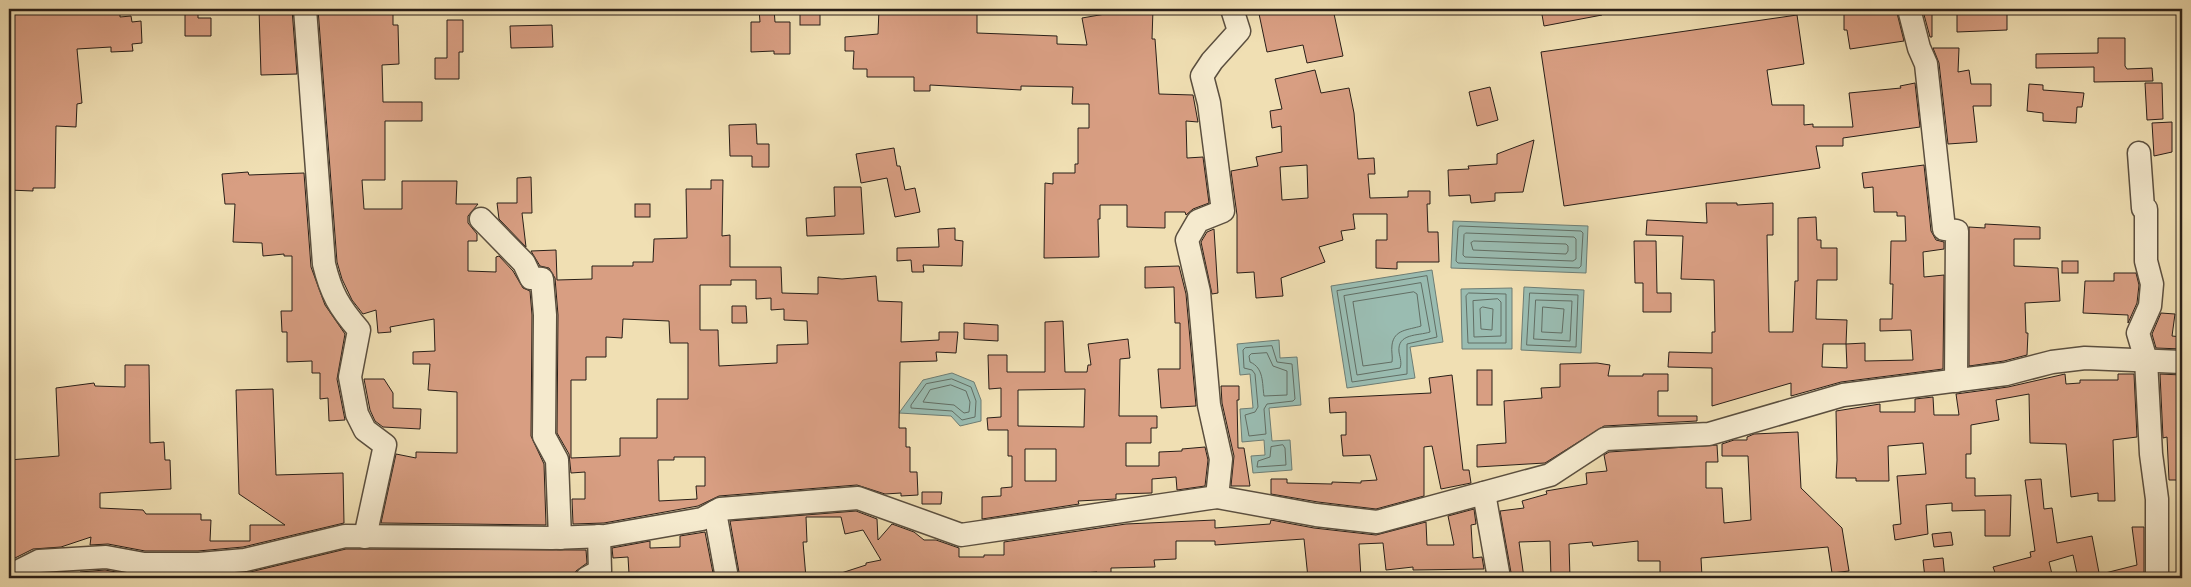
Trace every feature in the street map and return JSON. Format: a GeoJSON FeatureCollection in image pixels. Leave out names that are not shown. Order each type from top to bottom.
{"type":"FeatureCollection","features":[{"type":"Feature","properties":{"kind":"street"},"geometry":{"type":"LineString","coordinates":[[305,9],[324,264],[334,296],[341,310],[359,330],[350,377],[356,414],[365,430],[385,445],[365,537]]}},
{"type":"Feature","properties":{"kind":"street"},"geometry":{"type":"LineString","coordinates":[[1217,497],[1220,459],[1209,406],[1199,292],[1187,240],[1198,221],[1223,211],[1209,103],[1202,76],[1212,61],[1239,31],[1232,9]]}},
{"type":"Feature","properties":{"kind":"street"},"geometry":{"type":"LineString","coordinates":[[1909,9],[1919,48],[1926,64],[1944,229],[1957,231],[1956,381]]}},
{"type":"Feature","properties":{"kind":"street"},"geometry":{"type":"LineString","coordinates":[[2139,153],[2143,208],[2146,209],[2146,261],[2152,284],[2150,306],[2138,333],[2146,360],[2151,454],[2157,499],[2157,578]]}},
{"type":"Feature","properties":{"kind":"street"},"geometry":{"type":"LineString","coordinates":[[481,219],[524,263],[531,278],[542,278],[545,315],[544,436],[557,460],[560,538]]}},
{"type":"Feature","properties":{"kind":"street"},"geometry":{"type":"LineString","coordinates":[[9,574],[39,561],[106,557],[144,564],[199,564],[245,560],[345,536],[560,538],[599,536],[702,518],[720,509],[858,498],[961,535],[1217,497],[1316,515],[1378,522],[1550,475],[1605,439],[1709,434],[1843,395],[2006,374],[2052,362],[2085,358],[2182,362]]}},
{"type":"Feature","properties":{"kind":"street"},"geometry":{"type":"LineString","coordinates":[[1484,493],[1499,578]]}},
{"type":"Feature","properties":{"kind":"street"},"geometry":{"type":"LineString","coordinates":[[715,512],[727,578]]}},
{"type":"Feature","properties":{"kind":"street"},"geometry":{"type":"LineString","coordinates":[[587,578],[600,571],[599,536]]}},
{"type":"Feature","properties":{"kind":"water"},"geometry":{"type":"Polygon","coordinates":[[[1453,221],[1588,226],[1586,273],[1451,268],[1453,221]]]}},
{"type":"Feature","properties":{"kind":"water"},"geometry":{"type":"Polygon","coordinates":[[[1432,270],[1443,342],[1410,347],[1415,378],[1347,388],[1331,286],[1432,270]]]}},
{"type":"Feature","properties":{"kind":"water"},"geometry":{"type":"Polygon","coordinates":[[[1524,287],[1584,290],[1581,353],[1521,350],[1524,287]]]}},
{"type":"Feature","properties":{"kind":"water"},"geometry":{"type":"Polygon","coordinates":[[[1512,288],[1512,349],[1462,349],[1461,289],[1512,288]]]}},
{"type":"Feature","properties":{"kind":"water"},"geometry":{"type":"Polygon","coordinates":[[[1279,340],[1280,358],[1297,357],[1301,405],[1269,408],[1272,441],[1290,440],[1292,470],[1253,473],[1251,456],[1265,455],[1264,440],[1242,442],[1240,409],[1253,408],[1250,374],[1240,375],[1237,344],[1279,340]]]}},
{"type":"Feature","properties":{"kind":"water"},"geometry":{"type":"Polygon","coordinates":[[[952,373],[974,382],[981,400],[981,421],[960,426],[951,416],[899,413],[923,380],[952,373]]]}},
{"type":"Feature","properties":{"kind":"building"},"geometry":{"type":"Polygon","coordinates":[[[9,9],[74,9],[74,14],[120,14],[120,17],[131,16],[132,22],[141,21],[142,43],[132,44],[133,51],[111,52],[111,47],[77,49],[82,103],[77,104],[76,127],[56,126],[55,188],[33,188],[33,191],[9,190],[9,9]]]}},
{"type":"Feature","properties":{"kind":"building"},"geometry":{"type":"Polygon","coordinates":[[[185,9],[198,9],[198,18],[211,18],[211,36],[185,36],[185,9]]]}},
{"type":"Feature","properties":{"kind":"building"},"geometry":{"type":"Polygon","coordinates":[[[259,9],[292,9],[297,74],[261,75],[259,9]]]}},
{"type":"Feature","properties":{"kind":"building"},"geometry":{"type":"Polygon","coordinates":[[[318,9],[393,9],[393,25],[398,25],[399,64],[382,65],[383,102],[422,102],[422,121],[385,121],[385,180],[362,180],[364,209],[402,209],[402,181],[457,181],[456,204],[478,204],[468,216],[468,223],[477,234],[477,241],[468,241],[468,271],[496,272],[496,257],[499,256],[513,271],[523,288],[530,291],[532,315],[531,436],[544,464],[546,525],[381,523],[396,454],[416,458],[416,452],[457,453],[457,392],[428,390],[430,364],[413,364],[413,352],[435,351],[434,319],[390,327],[391,332],[378,333],[376,310],[363,314],[352,300],[342,279],[337,262],[318,9]]]}},
{"type":"Feature","properties":{"kind":"building"},"geometry":{"type":"Polygon","coordinates":[[[759,9],[774,9],[775,22],[790,22],[790,54],[774,54],[774,51],[751,52],[751,22],[760,22],[759,9]]]}},
{"type":"Feature","properties":{"kind":"building"},"geometry":{"type":"Polygon","coordinates":[[[800,9],[820,9],[820,25],[800,25],[800,9]]]}},
{"type":"Feature","properties":{"kind":"building"},"geometry":{"type":"Polygon","coordinates":[[[879,9],[932,11],[932,13],[977,13],[977,33],[1057,36],[1057,44],[1087,45],[1082,18],[1111,13],[1111,9],[1153,9],[1152,39],[1155,39],[1159,94],[1193,95],[1198,122],[1186,121],[1187,158],[1203,157],[1209,203],[1193,209],[1186,215],[1185,212],[1165,212],[1165,228],[1127,227],[1127,205],[1100,205],[1100,219],[1098,219],[1099,257],[1044,258],[1045,183],[1053,184],[1053,173],[1075,173],[1075,164],[1078,164],[1078,128],[1089,128],[1089,104],[1072,104],[1073,87],[1021,86],[1021,90],[930,85],[930,91],[914,91],[914,77],[867,77],[867,69],[853,69],[854,51],[845,51],[845,37],[878,34],[879,9]]]}},
{"type":"Feature","properties":{"kind":"building"},"geometry":{"type":"Polygon","coordinates":[[[1258,9],[1333,9],[1343,56],[1307,63],[1303,45],[1267,52],[1258,9]]]}},
{"type":"Feature","properties":{"kind":"building"},"geometry":{"type":"Polygon","coordinates":[[[1541,9],[1602,9],[1602,15],[1544,26],[1541,9]]]}},
{"type":"Feature","properties":{"kind":"building"},"geometry":{"type":"Polygon","coordinates":[[[1844,9],[1896,9],[1904,41],[1850,49],[1847,30],[1844,30],[1844,9]]]}},
{"type":"Feature","properties":{"kind":"building"},"geometry":{"type":"Polygon","coordinates":[[[1957,9],[2007,9],[2007,30],[1957,32],[1957,9]]]}},
{"type":"Feature","properties":{"kind":"building"},"geometry":{"type":"Polygon","coordinates":[[[1923,11],[1932,11],[1932,37],[1930,37],[1923,11]]]}},
{"type":"Feature","properties":{"kind":"building"},"geometry":{"type":"Polygon","coordinates":[[[1797,15],[1804,64],[1767,70],[1772,105],[1804,105],[1804,125],[1813,124],[1813,127],[1853,127],[1849,93],[1901,88],[1900,86],[1915,83],[1920,127],[1843,138],[1843,146],[1816,146],[1820,168],[1564,206],[1541,52],[1797,15]]]}},
{"type":"Feature","properties":{"kind":"building"},"geometry":{"type":"Polygon","coordinates":[[[447,20],[463,20],[463,52],[459,52],[459,79],[435,79],[435,58],[447,58],[447,20]]]}},
{"type":"Feature","properties":{"kind":"building"},"geometry":{"type":"Polygon","coordinates":[[[552,25],[553,47],[511,48],[510,26],[552,25]]]}},
{"type":"Feature","properties":{"kind":"building"},"geometry":{"type":"Polygon","coordinates":[[[2098,38],[2125,38],[2125,66],[2127,69],[2152,68],[2153,81],[2094,82],[2094,67],[2036,68],[2036,54],[2098,53],[2098,38]]]}},
{"type":"Feature","properties":{"kind":"building"},"geometry":{"type":"Polygon","coordinates":[[[1933,48],[1959,48],[1958,72],[1969,70],[1971,84],[1991,84],[1991,106],[1973,106],[1977,142],[1948,144],[1939,63],[1933,48]]]}},
{"type":"Feature","properties":{"kind":"building"},"geometry":{"type":"Polygon","coordinates":[[[1315,70],[1321,93],[1349,88],[1354,113],[1358,159],[1374,158],[1375,174],[1368,174],[1370,198],[1408,197],[1408,191],[1430,191],[1430,204],[1427,204],[1428,232],[1438,232],[1439,262],[1397,262],[1397,269],[1376,268],[1376,240],[1387,240],[1387,214],[1353,214],[1355,229],[1341,231],[1343,240],[1319,247],[1325,262],[1281,278],[1283,296],[1256,298],[1254,272],[1237,273],[1237,215],[1231,171],[1258,166],[1256,157],[1282,152],[1281,126],[1272,128],[1270,111],[1282,109],[1275,79],[1315,70]],[[1307,165],[1280,167],[1282,200],[1308,198],[1307,165]]]}},
{"type":"Feature","properties":{"kind":"building"},"geometry":{"type":"Polygon","coordinates":[[[2145,83],[2162,83],[2163,119],[2147,120],[2145,83]]]}},
{"type":"Feature","properties":{"kind":"building"},"geometry":{"type":"Polygon","coordinates":[[[2029,84],[2043,85],[2043,90],[2084,93],[2082,107],[2077,107],[2076,123],[2043,121],[2043,113],[2027,111],[2029,84]]]}},
{"type":"Feature","properties":{"kind":"building"},"geometry":{"type":"Polygon","coordinates":[[[1490,87],[1498,120],[1477,126],[1469,92],[1490,87]]]}},
{"type":"Feature","properties":{"kind":"building"},"geometry":{"type":"Polygon","coordinates":[[[2172,122],[2172,152],[2154,156],[2152,123],[2172,122]]]}},
{"type":"Feature","properties":{"kind":"building"},"geometry":{"type":"Polygon","coordinates":[[[756,124],[757,144],[769,144],[769,167],[752,167],[752,156],[730,156],[729,125],[756,124]]]}},
{"type":"Feature","properties":{"kind":"building"},"geometry":{"type":"Polygon","coordinates":[[[1534,140],[1523,192],[1495,193],[1495,201],[1471,203],[1470,195],[1449,196],[1448,170],[1469,169],[1468,166],[1497,164],[1497,154],[1534,140]]]}},
{"type":"Feature","properties":{"kind":"building"},"geometry":{"type":"Polygon","coordinates":[[[894,148],[897,166],[900,166],[905,190],[915,188],[920,212],[895,217],[887,178],[861,183],[856,154],[894,148]]]}},
{"type":"Feature","properties":{"kind":"building"},"geometry":{"type":"Polygon","coordinates":[[[1924,165],[1931,231],[1936,240],[1944,242],[1944,249],[1923,252],[1924,277],[1944,275],[1943,369],[1841,382],[1791,396],[1791,383],[1712,406],[1712,368],[1668,367],[1669,352],[1712,353],[1712,332],[1715,332],[1714,280],[1681,279],[1683,236],[1646,235],[1647,220],[1707,223],[1706,203],[1737,203],[1737,205],[1773,203],[1773,235],[1767,235],[1769,332],[1793,332],[1795,281],[1798,281],[1798,218],[1816,217],[1817,240],[1821,240],[1821,248],[1837,248],[1837,280],[1817,280],[1816,319],[1847,320],[1846,344],[1865,343],[1865,361],[1913,360],[1911,330],[1880,331],[1880,319],[1892,319],[1893,284],[1890,284],[1891,241],[1906,241],[1905,216],[1897,216],[1897,212],[1874,212],[1873,187],[1864,188],[1862,173],[1924,165]],[[1823,344],[1822,367],[1847,368],[1846,344],[1823,344]]]}},
{"type":"Feature","properties":{"kind":"building"},"geometry":{"type":"Polygon","coordinates":[[[248,172],[249,175],[304,173],[311,267],[325,305],[345,334],[337,379],[345,420],[329,421],[328,398],[320,399],[320,373],[312,373],[312,361],[287,362],[287,332],[282,332],[281,311],[292,311],[292,256],[284,256],[284,254],[263,256],[262,243],[233,242],[235,204],[225,204],[222,174],[248,172]]]}},
{"type":"Feature","properties":{"kind":"building"},"geometry":{"type":"Polygon","coordinates":[[[531,177],[532,213],[522,213],[526,247],[499,219],[497,203],[517,203],[517,178],[531,177]]]}},
{"type":"Feature","properties":{"kind":"building"},"geometry":{"type":"Polygon","coordinates":[[[711,180],[723,180],[722,236],[730,235],[730,267],[781,267],[782,293],[818,294],[818,277],[842,279],[876,276],[878,301],[902,302],[901,342],[939,340],[939,332],[958,332],[956,353],[936,352],[937,361],[900,362],[899,428],[906,428],[906,447],[910,447],[910,472],[917,472],[918,495],[901,496],[901,493],[885,494],[857,485],[719,496],[698,506],[604,523],[573,524],[572,499],[585,499],[585,472],[571,473],[569,454],[557,433],[558,315],[555,278],[549,268],[540,266],[531,251],[556,250],[557,280],[592,279],[592,266],[633,266],[633,262],[653,262],[654,239],[687,238],[686,189],[711,189],[711,180]],[[731,280],[731,285],[700,285],[700,330],[718,330],[719,366],[777,363],[777,345],[808,344],[807,321],[784,320],[784,309],[771,310],[771,298],[756,299],[756,280],[731,280]],[[623,319],[622,338],[606,337],[606,357],[586,357],[586,380],[571,380],[571,458],[620,456],[620,438],[657,438],[657,399],[688,399],[688,343],[670,343],[669,321],[623,319]],[[674,457],[674,460],[658,460],[659,501],[697,499],[696,486],[705,486],[705,457],[674,457]]]}},
{"type":"Feature","properties":{"kind":"building"},"geometry":{"type":"Polygon","coordinates":[[[834,187],[861,187],[864,234],[807,236],[806,218],[835,216],[834,187]]]}},
{"type":"Feature","properties":{"kind":"building"},"geometry":{"type":"Polygon","coordinates":[[[635,204],[650,204],[650,217],[635,217],[635,204]]]}},
{"type":"Feature","properties":{"kind":"building"},"geometry":{"type":"Polygon","coordinates":[[[1985,224],[2040,227],[2040,239],[2014,239],[2014,266],[2058,268],[2060,301],[2025,303],[2026,333],[2028,333],[2027,355],[2004,361],[1969,366],[1969,227],[1985,228],[1985,224]]]}},
{"type":"Feature","properties":{"kind":"building"},"geometry":{"type":"Polygon","coordinates":[[[955,228],[955,240],[963,241],[962,266],[923,265],[924,272],[912,272],[911,260],[897,261],[897,248],[939,247],[938,229],[955,228]]]}},
{"type":"Feature","properties":{"kind":"building"},"geometry":{"type":"Polygon","coordinates":[[[1214,229],[1218,293],[1212,294],[1201,242],[1207,232],[1214,229]]]}},
{"type":"Feature","properties":{"kind":"building"},"geometry":{"type":"Polygon","coordinates":[[[1634,241],[1656,241],[1657,293],[1671,293],[1671,312],[1643,312],[1643,283],[1635,283],[1634,241]]]}},
{"type":"Feature","properties":{"kind":"building"},"geometry":{"type":"Polygon","coordinates":[[[2062,261],[2078,261],[2078,273],[2062,273],[2062,261]]]}},
{"type":"Feature","properties":{"kind":"building"},"geometry":{"type":"Polygon","coordinates":[[[1179,266],[1186,294],[1196,406],[1161,408],[1158,369],[1180,369],[1180,323],[1175,323],[1174,287],[1145,288],[1145,267],[1179,266]]]}},
{"type":"Feature","properties":{"kind":"building"},"geometry":{"type":"Polygon","coordinates":[[[2114,273],[2136,273],[2139,285],[2137,303],[2128,323],[2128,315],[2083,313],[2085,281],[2114,281],[2114,273]]]}},
{"type":"Feature","properties":{"kind":"building"},"geometry":{"type":"Polygon","coordinates":[[[732,306],[746,306],[747,323],[732,323],[732,306]]]}},
{"type":"Feature","properties":{"kind":"building"},"geometry":{"type":"Polygon","coordinates":[[[2161,313],[2175,314],[2172,336],[2182,337],[2182,349],[2156,348],[2152,334],[2161,313]]]}},
{"type":"Feature","properties":{"kind":"building"},"geometry":{"type":"Polygon","coordinates":[[[1063,321],[1065,372],[1087,372],[1088,365],[1091,365],[1088,344],[1128,339],[1130,358],[1120,359],[1119,416],[1157,416],[1157,428],[1151,428],[1151,443],[1126,443],[1126,466],[1159,466],[1159,452],[1205,447],[1208,460],[1205,486],[1177,490],[1176,477],[1152,479],[1152,493],[1116,494],[1116,499],[1078,501],[1079,504],[982,519],[982,497],[1001,496],[1001,488],[1012,487],[1012,456],[1008,456],[1008,430],[988,430],[987,418],[1001,417],[1001,388],[989,389],[988,355],[1007,355],[1007,372],[1045,372],[1045,322],[1063,321]],[[1085,389],[1018,390],[1018,426],[1084,427],[1085,389]],[[1025,449],[1025,481],[1056,481],[1056,449],[1025,449]]]}},
{"type":"Feature","properties":{"kind":"building"},"geometry":{"type":"Polygon","coordinates":[[[964,323],[998,325],[998,341],[964,339],[964,323]]]}},
{"type":"Feature","properties":{"kind":"building"},"geometry":{"type":"Polygon","coordinates":[[[1597,363],[1610,365],[1608,376],[1668,374],[1668,391],[1658,391],[1658,416],[1697,416],[1697,421],[1604,426],[1545,463],[1477,467],[1477,445],[1506,443],[1504,401],[1542,398],[1541,388],[1560,387],[1560,364],[1597,363]]]}},
{"type":"Feature","properties":{"kind":"building"},"geometry":{"type":"Polygon","coordinates":[[[125,365],[149,365],[150,443],[164,442],[165,460],[170,460],[171,489],[100,493],[100,508],[143,510],[146,514],[201,514],[201,520],[211,520],[210,541],[250,541],[250,525],[285,525],[239,494],[236,390],[273,389],[276,475],[343,473],[344,523],[243,547],[198,551],[145,551],[108,544],[90,545],[91,537],[61,547],[33,549],[9,561],[9,529],[14,527],[9,511],[9,460],[59,456],[56,388],[94,383],[95,386],[125,387],[125,365]]]}},
{"type":"Feature","properties":{"kind":"building"},"geometry":{"type":"Polygon","coordinates":[[[1477,370],[1492,370],[1492,405],[1477,405],[1477,370]]]}},
{"type":"Feature","properties":{"kind":"building"},"geometry":{"type":"Polygon","coordinates":[[[2065,374],[2066,384],[2080,383],[2080,380],[2118,380],[2118,374],[2134,374],[2137,437],[2113,440],[2115,501],[2098,501],[2098,493],[2071,497],[2066,444],[2030,443],[2029,394],[1996,400],[1999,420],[1971,425],[1971,454],[1966,454],[1966,478],[1975,478],[1975,496],[2011,495],[2010,536],[1985,536],[1985,510],[1952,511],[1952,503],[1926,505],[1928,534],[1895,540],[1893,525],[1901,524],[1897,476],[1926,474],[1923,443],[1888,446],[1889,481],[1856,481],[1856,478],[1836,478],[1836,411],[1880,404],[1880,412],[1915,412],[1915,399],[1933,397],[1934,415],[1959,415],[1956,394],[2008,387],[2065,374]]]}},
{"type":"Feature","properties":{"kind":"building"},"geometry":{"type":"Polygon","coordinates":[[[2160,374],[2182,375],[2182,396],[2177,396],[2177,435],[2182,434],[2182,480],[2169,480],[2167,437],[2163,438],[2160,374]]]}},
{"type":"Feature","properties":{"kind":"building"},"geometry":{"type":"Polygon","coordinates":[[[1452,375],[1463,470],[1469,470],[1471,483],[1441,489],[1432,446],[1424,447],[1424,496],[1376,509],[1271,494],[1271,479],[1287,479],[1287,483],[1332,484],[1332,482],[1361,483],[1361,481],[1377,480],[1370,455],[1343,456],[1341,435],[1346,435],[1346,412],[1330,413],[1329,398],[1431,393],[1429,378],[1452,375]]]}},
{"type":"Feature","properties":{"kind":"building"},"geometry":{"type":"Polygon","coordinates":[[[364,379],[384,379],[393,393],[393,408],[421,409],[420,429],[383,427],[375,421],[370,410],[364,379]]]}},
{"type":"Feature","properties":{"kind":"building"},"geometry":{"type":"Polygon","coordinates":[[[1221,386],[1239,386],[1239,400],[1237,400],[1238,448],[1244,448],[1250,486],[1231,486],[1234,456],[1222,403],[1221,386]]]}},
{"type":"Feature","properties":{"kind":"building"},"geometry":{"type":"Polygon","coordinates":[[[1798,432],[1801,488],[1842,528],[1849,571],[1832,573],[1828,547],[1701,558],[1702,577],[1660,578],[1660,561],[1638,561],[1638,541],[1593,546],[1592,542],[1569,544],[1570,578],[1551,578],[1550,541],[1519,542],[1524,578],[1512,578],[1500,511],[1524,508],[1522,501],[1547,494],[1546,491],[1587,484],[1586,473],[1607,471],[1604,455],[1609,452],[1717,445],[1718,462],[1706,462],[1706,488],[1722,488],[1724,523],[1751,520],[1748,456],[1722,456],[1722,444],[1734,440],[1747,440],[1747,437],[1754,434],[1798,432]]]}},
{"type":"Feature","properties":{"kind":"building"},"geometry":{"type":"Polygon","coordinates":[[[2041,479],[2044,509],[2052,508],[2057,543],[2092,536],[2100,578],[2078,578],[2073,555],[2049,562],[2053,578],[1997,578],[1993,567],[2031,557],[2030,552],[2035,551],[2025,480],[2041,479]]]}},
{"type":"Feature","properties":{"kind":"building"},"geometry":{"type":"Polygon","coordinates":[[[922,492],[942,492],[941,504],[922,504],[922,492]]]}},
{"type":"Feature","properties":{"kind":"building"},"geometry":{"type":"Polygon","coordinates":[[[1474,509],[1476,524],[1471,525],[1473,558],[1482,557],[1484,569],[1413,570],[1413,567],[1386,570],[1383,543],[1359,544],[1361,578],[1308,578],[1304,539],[1215,545],[1215,541],[1176,541],[1176,559],[1154,560],[1155,567],[1111,568],[1111,578],[1097,578],[1097,572],[1055,575],[1055,578],[833,578],[832,576],[866,565],[866,563],[881,560],[863,530],[845,534],[841,517],[806,517],[807,542],[803,542],[806,578],[786,578],[786,573],[755,578],[740,578],[730,521],[856,511],[877,519],[878,540],[892,524],[914,532],[924,540],[936,540],[959,548],[959,557],[984,557],[984,555],[1004,555],[1004,542],[1126,524],[1215,520],[1215,528],[1270,524],[1271,520],[1314,528],[1376,535],[1426,522],[1427,545],[1454,545],[1448,516],[1474,509]]]}},
{"type":"Feature","properties":{"kind":"building"},"geometry":{"type":"Polygon","coordinates":[[[2132,527],[2144,527],[2144,578],[2102,578],[2101,574],[2137,565],[2132,527]]]}},
{"type":"Feature","properties":{"kind":"building"},"geometry":{"type":"Polygon","coordinates":[[[705,532],[714,578],[658,577],[658,573],[629,574],[628,557],[613,558],[612,548],[650,541],[650,548],[680,547],[680,536],[705,532]]]}},
{"type":"Feature","properties":{"kind":"building"},"geometry":{"type":"Polygon","coordinates":[[[1951,532],[1953,545],[1934,547],[1932,534],[1951,532]]]}},
{"type":"Feature","properties":{"kind":"building"},"geometry":{"type":"Polygon","coordinates":[[[346,549],[586,550],[587,563],[576,571],[574,578],[80,578],[80,572],[105,570],[144,577],[199,577],[246,573],[346,549]]]}},
{"type":"Feature","properties":{"kind":"building"},"geometry":{"type":"Polygon","coordinates":[[[1943,558],[1945,578],[1925,578],[1923,560],[1943,558]]]}}]}
